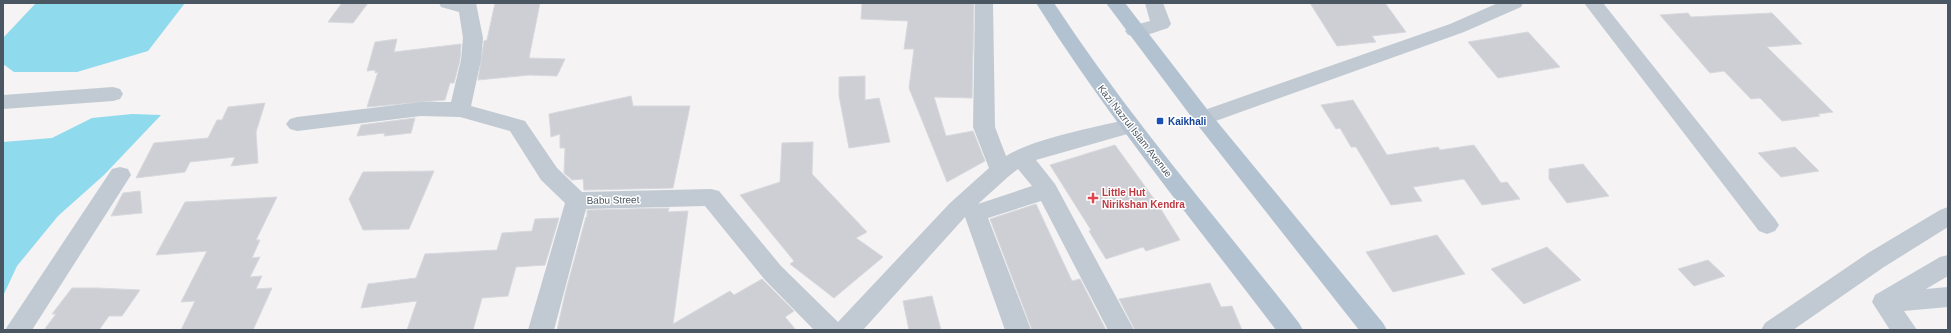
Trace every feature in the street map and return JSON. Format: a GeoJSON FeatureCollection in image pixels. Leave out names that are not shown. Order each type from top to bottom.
{"type":"FeatureCollection","features":[{"type":"Feature","properties":{"kind":"main road","name":"Kazi Nazrul Islam Avenue"},"geometry":{"type":"LineString","coordinates":[[1045,3],[1074,50],[1130,126],[1290,330]]}},
{"type":"Feature","properties":{"kind":"main road"},"geometry":{"type":"LineString","coordinates":[[1116,3],[1135,31],[1203,118],[1374,330]]}},
{"type":"Feature","properties":{"kind":"street"},"geometry":{"type":"LineString","coordinates":[[984,3],[984,127],[1001,170]]}},
{"type":"Feature","properties":{"kind":"street"},"geometry":{"type":"LineString","coordinates":[[1135,31],[1161,24],[1154,3]]}},
{"type":"Feature","properties":{"kind":"street"},"geometry":{"type":"LineString","coordinates":[[1203,118],[1457,28],[1514,3]]}},
{"type":"Feature","properties":{"kind":"street"},"geometry":{"type":"LineString","coordinates":[[1593,3],[1767,225]]}},
{"type":"Feature","properties":{"kind":"street"},"geometry":{"type":"LineString","coordinates":[[460,110],[471,60],[473,38],[461,5]]}},
{"type":"Feature","properties":{"kind":"street"},"geometry":{"type":"LineString","coordinates":[[3,102],[113,94]]}},
{"type":"Feature","properties":{"kind":"street","name":"Babu Street"},"geometry":{"type":"LineString","coordinates":[[298,124],[421,109],[460,110],[517,126],[550,174],[577,201],[711,198],[773,273],[830,330]]}},
{"type":"Feature","properties":{"kind":"street"},"geometry":{"type":"LineString","coordinates":[[847,330],[958,209],[1001,170],[1021,157],[1053,146],[1130,126]]}},
{"type":"Feature","properties":{"kind":"street"},"geometry":{"type":"LineString","coordinates":[[1021,157],[1047,190],[1121,330]]}},
{"type":"Feature","properties":{"kind":"street"},"geometry":{"type":"LineString","coordinates":[[18,330],[120,175]]}},
{"type":"Feature","properties":{"kind":"street"},"geometry":{"type":"LineString","coordinates":[[1018,330],[974,214],[1047,190]]}},
{"type":"Feature","properties":{"kind":"street"},"geometry":{"type":"LineString","coordinates":[[541,330],[577,201]]}},
{"type":"Feature","properties":{"kind":"street"},"geometry":{"type":"LineString","coordinates":[[1774,330],[1876,260],[1948,216]]}},
{"type":"Feature","properties":{"kind":"street"},"geometry":{"type":"LineString","coordinates":[[1884,302],[1948,264]]}},
{"type":"Feature","properties":{"kind":"street"},"geometry":{"type":"LineString","coordinates":[[1884,302],[1948,297]]}},
{"type":"Feature","properties":{"kind":"street"},"geometry":{"type":"LineString","coordinates":[[1884,302],[1904,330]]}},
{"type":"Feature","properties":{"kind":"water"},"geometry":{"type":"Polygon","coordinates":[[[36,3],[185,3],[148,51],[77,72],[14,72],[3,64],[3,38],[36,3]]]}},
{"type":"Feature","properties":{"kind":"water"},"geometry":{"type":"Polygon","coordinates":[[[132,114],[161,115],[104,175],[58,216],[17,266],[3,296],[3,142],[52,138],[92,118],[132,114]]]}},
{"type":"Feature","properties":{"kind":"building"},"geometry":{"type":"Polygon","coordinates":[[[342,3],[368,3],[353,23],[328,22],[342,3]]]}},
{"type":"Feature","properties":{"kind":"building"},"geometry":{"type":"Polygon","coordinates":[[[495,3],[540,3],[529,58],[565,59],[557,76],[530,75],[478,80],[484,41],[487,40],[495,3]]]}},
{"type":"Feature","properties":{"kind":"building"},"geometry":{"type":"Polygon","coordinates":[[[862,3],[974,3],[972,98],[934,97],[946,136],[973,131],[985,161],[947,182],[909,88],[914,49],[904,49],[908,21],[861,19],[862,3]]]}},
{"type":"Feature","properties":{"kind":"building"},"geometry":{"type":"Polygon","coordinates":[[[1310,3],[1385,3],[1406,32],[1372,36],[1376,42],[1337,46],[1310,3]]]}},
{"type":"Feature","properties":{"kind":"building"},"geometry":{"type":"Polygon","coordinates":[[[1688,13],[1691,17],[1772,13],[1802,44],[1767,47],[1833,112],[1818,114],[1820,116],[1782,121],[1760,98],[1751,99],[1724,71],[1710,73],[1660,15],[1688,13]]]}},
{"type":"Feature","properties":{"kind":"building"},"geometry":{"type":"Polygon","coordinates":[[[1528,32],[1560,67],[1498,78],[1468,42],[1528,32]]]}},
{"type":"Feature","properties":{"kind":"building"},"geometry":{"type":"Polygon","coordinates":[[[397,39],[394,52],[461,44],[460,60],[454,83],[450,83],[445,100],[367,107],[378,72],[375,73],[375,70],[367,71],[375,42],[397,39]]]}},
{"type":"Feature","properties":{"kind":"building"},"geometry":{"type":"Polygon","coordinates":[[[865,76],[865,100],[879,98],[890,142],[849,148],[839,96],[839,77],[865,76]]]}},
{"type":"Feature","properties":{"kind":"building"},"geometry":{"type":"Polygon","coordinates":[[[631,96],[633,106],[690,106],[673,188],[584,190],[583,179],[572,180],[564,173],[565,148],[560,148],[560,134],[551,137],[549,114],[631,96]]]}},
{"type":"Feature","properties":{"kind":"building"},"geometry":{"type":"Polygon","coordinates":[[[1353,100],[1387,155],[1438,147],[1440,150],[1474,145],[1501,183],[1507,182],[1520,199],[1482,205],[1464,179],[1413,187],[1422,201],[1391,205],[1356,147],[1351,147],[1340,128],[1336,129],[1321,105],[1353,100]]]}},
{"type":"Feature","properties":{"kind":"building"},"geometry":{"type":"Polygon","coordinates":[[[265,103],[256,132],[258,163],[231,166],[235,157],[190,162],[185,172],[136,178],[154,143],[208,138],[217,120],[222,120],[228,107],[265,103]]]}},
{"type":"Feature","properties":{"kind":"building"},"geometry":{"type":"Polygon","coordinates":[[[415,118],[411,133],[384,136],[385,133],[357,136],[361,125],[415,118]]]}},
{"type":"Feature","properties":{"kind":"building"},"geometry":{"type":"Polygon","coordinates":[[[813,142],[812,174],[867,232],[856,238],[883,257],[834,298],[790,264],[794,261],[740,195],[780,182],[782,143],[813,142]]]}},
{"type":"Feature","properties":{"kind":"building"},"geometry":{"type":"Polygon","coordinates":[[[1115,145],[1157,203],[1180,240],[1146,251],[1143,247],[1106,259],[1089,231],[1091,230],[1050,165],[1115,145]]]}},
{"type":"Feature","properties":{"kind":"building"},"geometry":{"type":"Polygon","coordinates":[[[1795,147],[1819,171],[1781,177],[1758,153],[1795,147]]]}},
{"type":"Feature","properties":{"kind":"building"},"geometry":{"type":"Polygon","coordinates":[[[1583,164],[1609,196],[1567,203],[1549,179],[1549,169],[1583,164]]]}},
{"type":"Feature","properties":{"kind":"building"},"geometry":{"type":"Polygon","coordinates":[[[434,171],[409,229],[363,230],[349,199],[363,172],[434,171]]]}},
{"type":"Feature","properties":{"kind":"building"},"geometry":{"type":"Polygon","coordinates":[[[140,191],[142,213],[111,216],[123,193],[140,191]]]}},
{"type":"Feature","properties":{"kind":"building"},"geometry":{"type":"Polygon","coordinates":[[[277,197],[256,240],[260,240],[252,258],[260,257],[250,277],[262,276],[256,289],[272,288],[253,330],[181,330],[195,301],[181,302],[207,251],[156,255],[185,202],[277,197]]]}},
{"type":"Feature","properties":{"kind":"building"},"geometry":{"type":"Polygon","coordinates":[[[1036,204],[1072,281],[1080,279],[1106,330],[1032,330],[990,219],[1036,204]]]}},
{"type":"Feature","properties":{"kind":"building"},"geometry":{"type":"Polygon","coordinates":[[[669,208],[668,212],[688,211],[673,324],[730,291],[734,295],[762,279],[794,311],[785,317],[796,330],[557,330],[566,290],[587,217],[587,210],[669,208]]]}},
{"type":"Feature","properties":{"kind":"building"},"geometry":{"type":"Polygon","coordinates":[[[559,218],[545,265],[516,267],[508,296],[482,298],[473,330],[407,330],[417,301],[361,308],[368,284],[416,278],[425,254],[497,250],[502,233],[532,231],[535,219],[559,218]]]}},
{"type":"Feature","properties":{"kind":"building"},"geometry":{"type":"Polygon","coordinates":[[[1437,235],[1465,274],[1393,292],[1366,252],[1437,235]]]}},
{"type":"Feature","properties":{"kind":"building"},"geometry":{"type":"Polygon","coordinates":[[[1547,247],[1581,280],[1524,304],[1491,269],[1547,247]]]}},
{"type":"Feature","properties":{"kind":"building"},"geometry":{"type":"Polygon","coordinates":[[[1708,260],[1725,276],[1694,286],[1678,269],[1708,260]]]}},
{"type":"Feature","properties":{"kind":"building"},"geometry":{"type":"Polygon","coordinates":[[[1210,283],[1221,307],[1232,306],[1242,330],[1135,330],[1119,299],[1210,283]]]}},
{"type":"Feature","properties":{"kind":"building"},"geometry":{"type":"Polygon","coordinates":[[[72,288],[140,290],[122,316],[109,316],[99,330],[44,330],[56,314],[52,314],[72,288]]]}},
{"type":"Feature","properties":{"kind":"building"},"geometry":{"type":"Polygon","coordinates":[[[932,296],[941,330],[909,330],[903,301],[932,296]]]}},
{"type":"Feature","properties":{"kind":"place","name":"Kaikhali"},"geometry":{"type":"Point","coordinates":[1160,121]}},
{"type":"Feature","properties":{"kind":"place","name":"Little Hut Nirikshan Kendra"},"geometry":{"type":"Point","coordinates":[1093,198]}}]}
